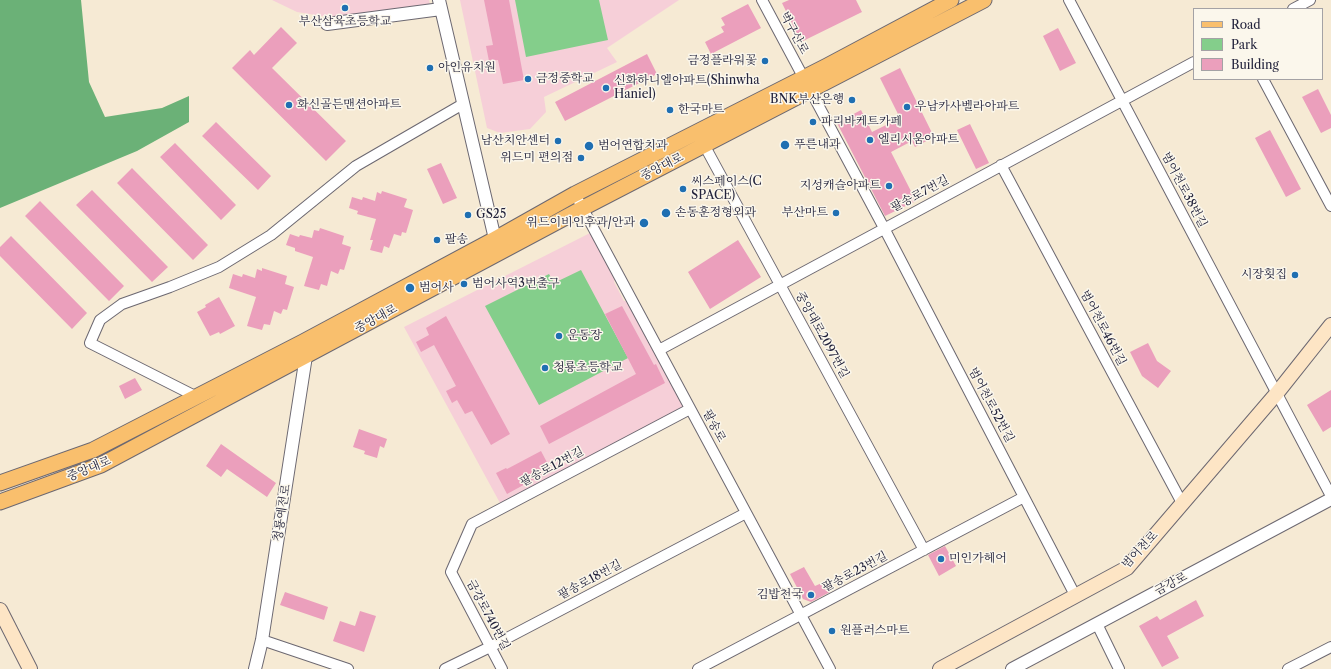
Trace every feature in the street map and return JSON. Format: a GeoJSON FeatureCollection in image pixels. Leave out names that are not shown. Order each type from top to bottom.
{"type":"FeatureCollection","features":[{"type":"Feature","properties":{"kind":"main road","name":"중앙대로"},"geometry":{"type":"LineString","coordinates":[[807,84],[951,0]]}},
{"type":"Feature","properties":{"kind":"main road","name":"중앙대로"},"geometry":{"type":"LineString","coordinates":[[0,483],[93,450],[303,342],[576,194],[700,139],[807,84],[984,0]]}},
{"type":"Feature","properties":{"kind":"main road","name":"중앙대로"},"geometry":{"type":"LineString","coordinates":[[0,502],[101,465],[583,208],[700,139]]}},
{"type":"Feature","properties":{"kind":"main road","name":"범어천로"},"geometry":{"type":"LineString","coordinates":[[940,669],[1127,568],[1277,393],[1328,331]]}},
{"type":"Feature","properties":{"kind":"main road"},"geometry":{"type":"LineString","coordinates":[[0,610],[30,669]]}},
{"type":"Feature","properties":{"kind":"street","name":"벅구산로"},"geometry":{"type":"LineString","coordinates":[[762,0],[807,84]]}},
{"type":"Feature","properties":{"kind":"street","name":"범어천로38번길"},"geometry":{"type":"LineString","coordinates":[[1069,0],[1277,393]]}},
{"type":"Feature","properties":{"kind":"street"},"geometry":{"type":"LineString","coordinates":[[1295,8],[1310,0]]}},
{"type":"Feature","properties":{"kind":"street"},"geometry":{"type":"LineString","coordinates":[[327,24],[440,5],[495,239]]}},
{"type":"Feature","properties":{"kind":"street","name":"팔송로7번길"},"geometry":{"type":"LineString","coordinates":[[659,350],[1000,165],[1193,63]]}},
{"type":"Feature","properties":{"kind":"street"},"geometry":{"type":"LineString","coordinates":[[1264,80],[1331,206]]}},
{"type":"Feature","properties":{"kind":"street"},"geometry":{"type":"LineString","coordinates":[[807,84],[884,228]]}},
{"type":"Feature","properties":{"kind":"street"},"geometry":{"type":"LineString","coordinates":[[197,397],[90,343],[100,320],[122,304],[170,287],[219,267],[271,235],[356,166],[463,104]]}},
{"type":"Feature","properties":{"kind":"street","name":"중앙대로2097번길"},"geometry":{"type":"LineString","coordinates":[[700,139],[924,550]]}},
{"type":"Feature","properties":{"kind":"street","name":"범어천로46번길"},"geometry":{"type":"LineString","coordinates":[[1000,165],[1182,503]]}},
{"type":"Feature","properties":{"kind":"street","name":"팔송로"},"geometry":{"type":"LineString","coordinates":[[576,194],[830,669]]}},
{"type":"Feature","properties":{"kind":"street","name":"범어천로52번길"},"geometry":{"type":"LineString","coordinates":[[884,228],[1075,595]]}},
{"type":"Feature","properties":{"kind":"street","name":"청룡예전로"},"geometry":{"type":"LineString","coordinates":[[255,669],[262,640],[306,356]]}},
{"type":"Feature","properties":{"kind":"street"},"geometry":{"type":"LineString","coordinates":[[1277,393],[1331,496]]}},
{"type":"Feature","properties":{"kind":"street","name":"팔송로12번길"},"geometry":{"type":"LineString","coordinates":[[451,572],[472,524],[690,409]]}},
{"type":"Feature","properties":{"kind":"street","name":"팔송로23번길"},"geometry":{"type":"LineString","coordinates":[[698,669],[1024,497]]}},
{"type":"Feature","properties":{"kind":"street","name":"금강로"},"geometry":{"type":"LineString","coordinates":[[1012,669],[1331,499]]}},
{"type":"Feature","properties":{"kind":"street","name":"팔송로18번길"},"geometry":{"type":"LineString","coordinates":[[445,669],[746,513]]}},
{"type":"Feature","properties":{"kind":"street","name":"금강로740번길"},"geometry":{"type":"LineString","coordinates":[[451,572],[502,669]]}},
{"type":"Feature","properties":{"kind":"street"},"geometry":{"type":"LineString","coordinates":[[1097,624],[1119,669]]}},
{"type":"Feature","properties":{"kind":"street"},"geometry":{"type":"LineString","coordinates":[[262,640],[348,669]]}},
{"type":"Feature","properties":{"kind":"street"},"geometry":{"type":"LineString","coordinates":[[1288,669],[1331,647]]}},
{"type":"Feature","properties":{"kind":"shaded area","name":"부산삼육초등학교"},"geometry":{"type":"Polygon","coordinates":[[[272,0],[429,0],[430,5],[328,17],[297,12],[272,0]]]}},
{"type":"Feature","properties":{"kind":"shaded area","name":"금정중학교"},"geometry":{"type":"Polygon","coordinates":[[[460,0],[679,0],[607,48],[617,62],[544,97],[546,112],[530,129],[500,133],[487,128],[460,0]]]}},
{"type":"Feature","properties":{"kind":"shaded area","name":"청룡초등학교"},"geometry":{"type":"Polygon","coordinates":[[[592,232],[615,279],[614,282],[624,301],[628,301],[684,409],[500,503],[404,327],[592,232]]]}},
{"type":"Feature","properties":{"kind":"green space"},"geometry":{"type":"Polygon","coordinates":[[[0,0],[81,0],[89,82],[105,117],[162,108],[189,96],[189,122],[137,151],[0,208],[0,0]]]}},
{"type":"Feature","properties":{"kind":"green space"},"geometry":{"type":"Polygon","coordinates":[[[515,0],[599,0],[608,40],[526,57],[515,0]]]}},
{"type":"Feature","properties":{"kind":"green space","name":"운동장"},"geometry":{"type":"Polygon","coordinates":[[[581,270],[628,358],[539,405],[485,306],[549,274],[554,283],[581,270]]]}},
{"type":"Feature","properties":{"kind":"building"},"geometry":{"type":"Polygon","coordinates":[[[484,0],[509,0],[524,80],[503,84],[498,60],[489,61],[486,46],[493,45],[484,0]]]}},
{"type":"Feature","properties":{"kind":"building"},"geometry":{"type":"Polygon","coordinates":[[[789,0],[856,0],[862,12],[801,42],[782,3],[789,0]]]}},
{"type":"Feature","properties":{"kind":"building"},"geometry":{"type":"Polygon","coordinates":[[[748,4],[761,28],[711,54],[705,42],[724,32],[721,27],[725,25],[721,18],[748,4]]]}},
{"type":"Feature","properties":{"kind":"building","name":"화신골든맨션아파트"},"geometry":{"type":"Polygon","coordinates":[[[281,27],[297,43],[272,68],[346,141],[326,161],[232,68],[250,50],[254,55],[281,27]]]}},
{"type":"Feature","properties":{"kind":"building"},"geometry":{"type":"Polygon","coordinates":[[[1058,28],[1076,63],[1060,71],[1043,36],[1058,28]]]}},
{"type":"Feature","properties":{"kind":"building","name":"신화하니엘아파트(Shinwha Haniel)"},"geometry":{"type":"Polygon","coordinates":[[[647,54],[657,74],[565,121],[555,102],[647,54]]]}},
{"type":"Feature","properties":{"kind":"building"},"geometry":{"type":"Polygon","coordinates":[[[900,68],[934,137],[915,147],[912,141],[891,152],[916,201],[885,216],[837,123],[861,110],[872,132],[900,118],[880,78],[900,68]]]}},
{"type":"Feature","properties":{"kind":"building"},"geometry":{"type":"Polygon","coordinates":[[[1318,89],[1331,115],[1331,128],[1321,133],[1302,97],[1318,89]]]}},
{"type":"Feature","properties":{"kind":"building"},"geometry":{"type":"Polygon","coordinates":[[[216,122],[271,176],[258,190],[202,136],[216,122]]]}},
{"type":"Feature","properties":{"kind":"building"},"geometry":{"type":"Polygon","coordinates":[[[970,124],[989,163],[976,169],[957,130],[970,124]]]}},
{"type":"Feature","properties":{"kind":"building"},"geometry":{"type":"Polygon","coordinates":[[[1270,130],[1301,189],[1286,197],[1255,138],[1270,130]]]}},
{"type":"Feature","properties":{"kind":"building"},"geometry":{"type":"Polygon","coordinates":[[[175,143],[236,205],[221,220],[160,157],[175,143]]]}},
{"type":"Feature","properties":{"kind":"building"},"geometry":{"type":"Polygon","coordinates":[[[441,163],[457,198],[443,204],[427,169],[441,163]]]}},
{"type":"Feature","properties":{"kind":"building"},"geometry":{"type":"Polygon","coordinates":[[[132,168],[208,245],[193,260],[117,183],[132,168]]]}},
{"type":"Feature","properties":{"kind":"building"},"geometry":{"type":"Polygon","coordinates":[[[92,190],[168,267],[152,282],[76,205],[92,190]]]}},
{"type":"Feature","properties":{"kind":"building"},"geometry":{"type":"Polygon","coordinates":[[[382,191],[407,199],[404,207],[413,210],[406,233],[402,232],[401,236],[394,234],[389,248],[384,246],[382,253],[370,250],[373,240],[370,240],[376,219],[357,214],[358,211],[349,208],[352,197],[362,200],[363,197],[375,201],[377,192],[381,194],[382,191]]]}},
{"type":"Feature","properties":{"kind":"building"},"geometry":{"type":"Polygon","coordinates":[[[40,201],[124,286],[109,301],[25,216],[40,201]]]}},
{"type":"Feature","properties":{"kind":"building"},"geometry":{"type":"Polygon","coordinates":[[[320,228],[344,236],[342,244],[351,247],[344,270],[340,269],[338,274],[331,271],[327,286],[321,284],[319,290],[304,286],[313,257],[295,251],[295,248],[286,245],[290,234],[299,237],[300,235],[312,238],[314,230],[319,231],[320,228]]]}},
{"type":"Feature","properties":{"kind":"building"},"geometry":{"type":"Polygon","coordinates":[[[11,236],[87,313],[72,329],[0,256],[0,247],[11,236]]]}},
{"type":"Feature","properties":{"kind":"building"},"geometry":{"type":"Polygon","coordinates":[[[738,240],[761,277],[710,309],[688,272],[738,240]]]}},
{"type":"Feature","properties":{"kind":"building"},"geometry":{"type":"Polygon","coordinates":[[[262,268],[287,276],[285,284],[294,287],[287,310],[283,309],[281,314],[274,311],[270,325],[264,324],[262,330],[247,326],[256,297],[229,288],[233,274],[242,277],[243,274],[255,278],[257,269],[262,271],[262,268]]]}},
{"type":"Feature","properties":{"kind":"building"},"geometry":{"type":"Polygon","coordinates":[[[219,297],[235,326],[220,334],[219,332],[210,336],[197,312],[206,307],[205,305],[219,297]]]}},
{"type":"Feature","properties":{"kind":"building"},"geometry":{"type":"Polygon","coordinates":[[[622,306],[654,365],[656,364],[665,383],[549,444],[540,426],[636,374],[605,314],[622,306]]]}},
{"type":"Feature","properties":{"kind":"building"},"geometry":{"type":"Polygon","coordinates":[[[446,316],[510,434],[491,445],[472,411],[465,414],[457,400],[452,403],[446,391],[456,386],[434,345],[421,352],[416,342],[429,335],[426,328],[446,316]]]}},
{"type":"Feature","properties":{"kind":"building"},"geometry":{"type":"Polygon","coordinates":[[[1148,343],[1157,361],[1171,371],[1158,388],[1142,376],[1130,352],[1148,343]]]}},
{"type":"Feature","properties":{"kind":"building"},"geometry":{"type":"Polygon","coordinates":[[[135,378],[142,390],[125,399],[119,386],[135,378]]]}},
{"type":"Feature","properties":{"kind":"building"},"geometry":{"type":"Polygon","coordinates":[[[1331,390],[1331,427],[1323,432],[1307,405],[1331,390]]]}},
{"type":"Feature","properties":{"kind":"building"},"geometry":{"type":"Polygon","coordinates":[[[359,429],[387,439],[384,448],[380,446],[377,458],[364,454],[365,451],[353,447],[359,429]]]}},
{"type":"Feature","properties":{"kind":"building"},"geometry":{"type":"Polygon","coordinates":[[[221,444],[276,483],[267,497],[227,469],[221,477],[206,466],[221,444]]]}},
{"type":"Feature","properties":{"kind":"building"},"geometry":{"type":"Polygon","coordinates":[[[541,451],[551,470],[507,494],[496,473],[506,468],[507,469],[541,451]]]}},
{"type":"Feature","properties":{"kind":"building"},"geometry":{"type":"Polygon","coordinates":[[[945,546],[956,566],[939,576],[928,555],[945,546]]]}},
{"type":"Feature","properties":{"kind":"building"},"geometry":{"type":"Polygon","coordinates":[[[804,567],[815,586],[824,582],[830,592],[811,602],[803,599],[790,574],[804,567]]]}},
{"type":"Feature","properties":{"kind":"building"},"geometry":{"type":"Polygon","coordinates":[[[285,592],[328,607],[324,620],[280,605],[285,592]]]}},
{"type":"Feature","properties":{"kind":"building"},"geometry":{"type":"Polygon","coordinates":[[[1196,600],[1204,616],[1167,636],[1179,658],[1162,667],[1139,626],[1157,616],[1160,620],[1196,600]]]}},
{"type":"Feature","properties":{"kind":"building"},"geometry":{"type":"Polygon","coordinates":[[[360,611],[376,616],[364,652],[333,641],[340,621],[355,626],[360,611]]]}},
{"type":"Feature","properties":{"kind":"place","name":"부산삼육초등학교"},"geometry":{"type":"Point","coordinates":[345,8]}},
{"type":"Feature","properties":{"kind":"place","name":"금정플라워꽃"},"geometry":{"type":"Point","coordinates":[765,61]}},
{"type":"Feature","properties":{"kind":"place","name":"아인유치원"},"geometry":{"type":"Point","coordinates":[430,68]}},
{"type":"Feature","properties":{"kind":"place","name":"금정중학교"},"geometry":{"type":"Point","coordinates":[528,79]}},
{"type":"Feature","properties":{"kind":"place","name":"신화하니엘아파트(Shinwha Haniel)"},"geometry":{"type":"Point","coordinates":[606,88]}},
{"type":"Feature","properties":{"kind":"place","name":"BNK부산은행"},"geometry":{"type":"Point","coordinates":[852,100]}},
{"type":"Feature","properties":{"kind":"place","name":"화신골든맨션아파트"},"geometry":{"type":"Point","coordinates":[289,105]}},
{"type":"Feature","properties":{"kind":"place","name":"우남카사벨라아파트"},"geometry":{"type":"Point","coordinates":[907,107]}},
{"type":"Feature","properties":{"kind":"place","name":"한국마트"},"geometry":{"type":"Point","coordinates":[670,110]}},
{"type":"Feature","properties":{"kind":"place","name":"파리바케트카페"},"geometry":{"type":"Point","coordinates":[813,122]}},
{"type":"Feature","properties":{"kind":"place","name":"엘리시움아파트"},"geometry":{"type":"Point","coordinates":[870,140]}},
{"type":"Feature","properties":{"kind":"place","name":"남산치안센터"},"geometry":{"type":"Point","coordinates":[558,141]}},
{"type":"Feature","properties":{"kind":"place","name":"푸른내과"},"geometry":{"type":"Point","coordinates":[785,145]}},
{"type":"Feature","properties":{"kind":"place","name":"범어연합치과"},"geometry":{"type":"Point","coordinates":[589,146]}},
{"type":"Feature","properties":{"kind":"place","name":"위드미 편의점"},"geometry":{"type":"Point","coordinates":[581,158]}},
{"type":"Feature","properties":{"kind":"place","name":"지성캐슬아파트"},"geometry":{"type":"Point","coordinates":[889,186]}},
{"type":"Feature","properties":{"kind":"place","name":"씨스페이스(C SPACE)"},"geometry":{"type":"Point","coordinates":[683,189]}},
{"type":"Feature","properties":{"kind":"place","name":"손동훈정형외과"},"geometry":{"type":"Point","coordinates":[666,213]}},
{"type":"Feature","properties":{"kind":"place","name":"부산마트"},"geometry":{"type":"Point","coordinates":[836,213]}},
{"type":"Feature","properties":{"kind":"place","name":"GS25"},"geometry":{"type":"Point","coordinates":[468,215]}},
{"type":"Feature","properties":{"kind":"place","name":"위드이비인후과/안과"},"geometry":{"type":"Point","coordinates":[644,223]}},
{"type":"Feature","properties":{"kind":"place","name":"팔송"},"geometry":{"type":"Point","coordinates":[437,240]}},
{"type":"Feature","properties":{"kind":"place","name":"시장횟집"},"geometry":{"type":"Point","coordinates":[1295,275]}},
{"type":"Feature","properties":{"kind":"place","name":"범어사역3번출구"},"geometry":{"type":"Point","coordinates":[464,284]}},
{"type":"Feature","properties":{"kind":"place","name":"범어사"},"geometry":{"type":"Point","coordinates":[410,288]}},
{"type":"Feature","properties":{"kind":"place","name":"운동장"},"geometry":{"type":"Point","coordinates":[559,336]}},
{"type":"Feature","properties":{"kind":"place","name":"청룡초등학교"},"geometry":{"type":"Point","coordinates":[545,368]}},
{"type":"Feature","properties":{"kind":"place","name":"미인가헤어"},"geometry":{"type":"Point","coordinates":[941,559]}},
{"type":"Feature","properties":{"kind":"place","name":"김밥천국"},"geometry":{"type":"Point","coordinates":[811,595]}},
{"type":"Feature","properties":{"kind":"place","name":"원플러스마트"},"geometry":{"type":"Point","coordinates":[832,631]}}]}
